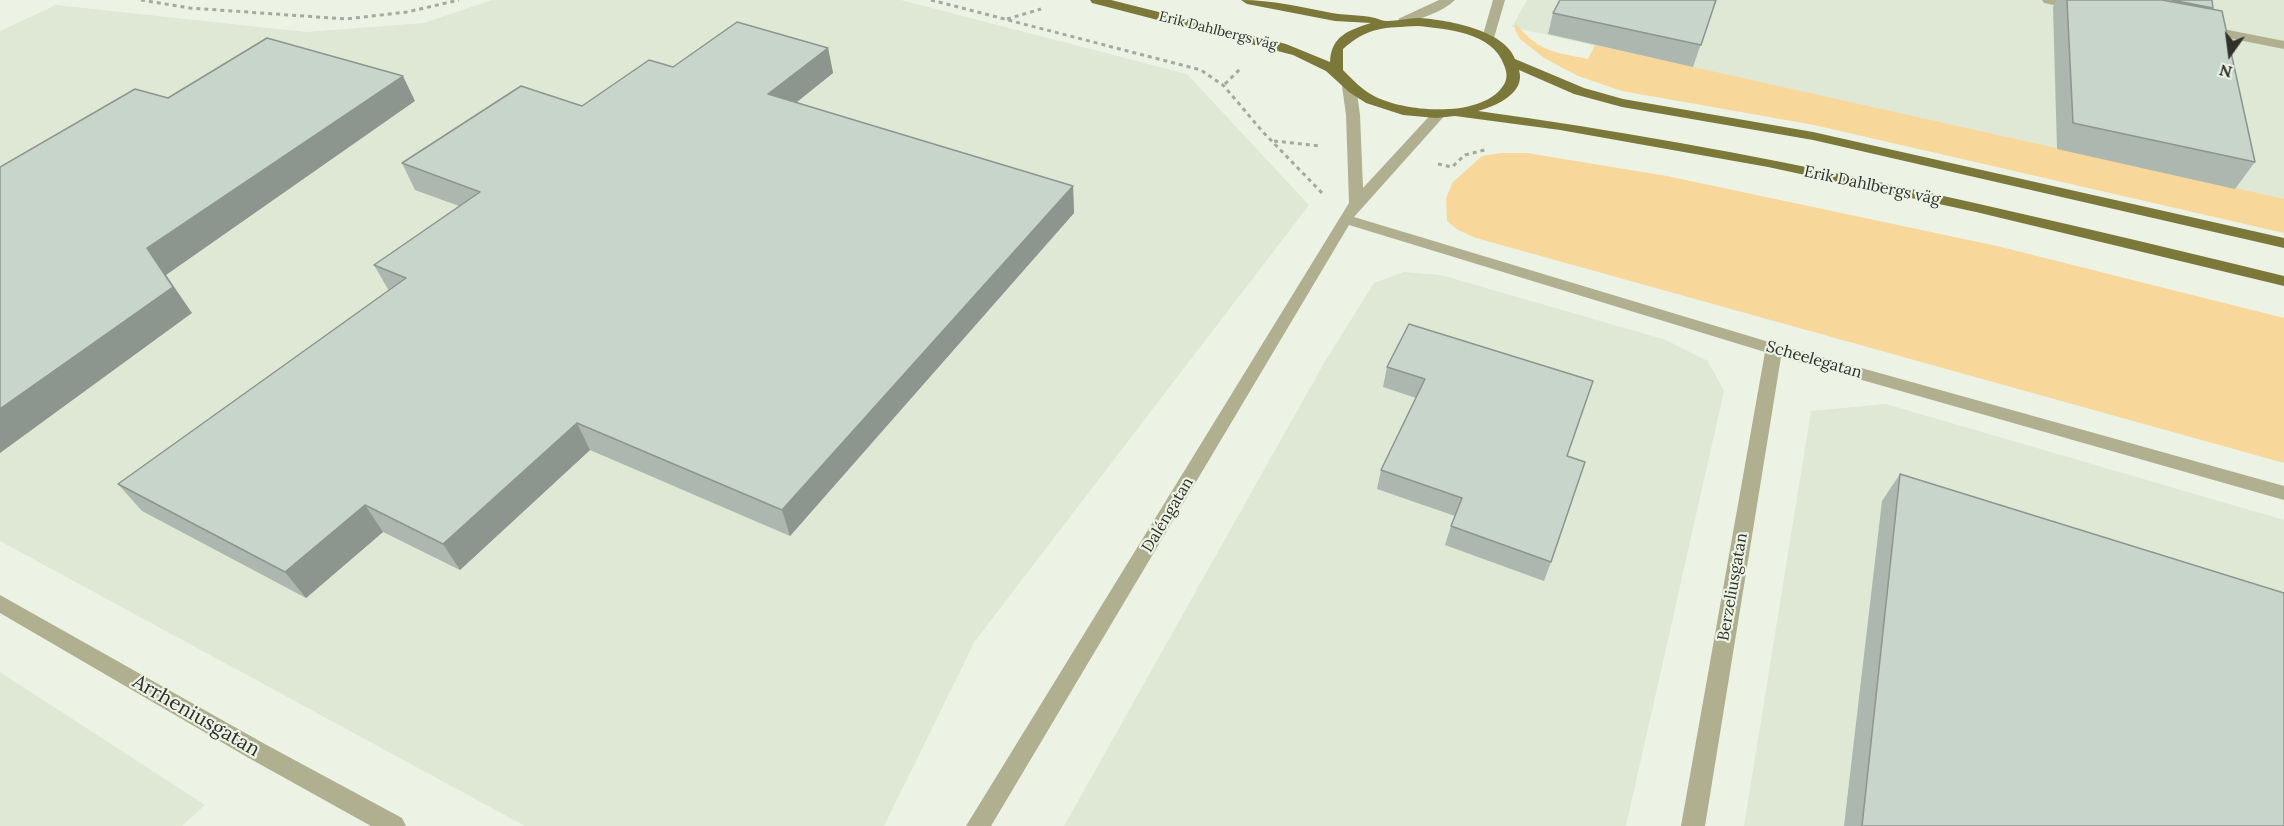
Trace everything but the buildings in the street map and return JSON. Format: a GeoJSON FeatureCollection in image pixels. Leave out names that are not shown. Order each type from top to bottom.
{"type":"FeatureCollection","features":[{"type":"Feature","properties":{"kind":"main road","name":"Erik Dahlbergs väg"},"geometry":{"type":"LineString","coordinates":[[1096,0],[1298,52],[1336,71],[1349,86],[1360,94],[1389,106],[1550,124],[1632,138],[1908,192],[2284,281]]}},
{"type":"Feature","properties":{"kind":"main road"},"geometry":{"type":"LineString","coordinates":[[1247,0],[1335,17],[1441,21],[1474,31],[1488,38],[1498,45],[1512,62],[1561,84],[1622,103],[1813,136],[2284,243]]}},
{"type":"Feature","properties":{"kind":"main road"},"geometry":{"type":"LineString","coordinates":[[1336,71],[1333,60],[1335,49],[1342,39],[1354,30],[1388,20]]}},
{"type":"Feature","properties":{"kind":"main road","name":"Erik Dahlbergs väg"},"geometry":{"type":"LineString","coordinates":[[1448,113],[1484,105],[1504,94],[1512,84],[1514,73],[1512,62]]}},
{"type":"Feature","properties":{"kind":"street"},"geometry":{"type":"LineString","coordinates":[[1404,19],[1449,0]]}},
{"type":"Feature","properties":{"kind":"street"},"geometry":{"type":"LineString","coordinates":[[1488,38],[1499,0]]}},
{"type":"Feature","properties":{"kind":"street"},"geometry":{"type":"LineString","coordinates":[[2048,0],[2096,9]]}},
{"type":"Feature","properties":{"kind":"street"},"geometry":{"type":"LineString","coordinates":[[2190,27],[2284,45]]}},
{"type":"Feature","properties":{"kind":"street"},"geometry":{"type":"LineString","coordinates":[[1349,86],[1354,113],[1354,181],[1351,211]]}},
{"type":"Feature","properties":{"kind":"street","name":"Daléngatan"},"geometry":{"type":"LineString","coordinates":[[978,826],[1351,211],[1448,113]]}},
{"type":"Feature","properties":{"kind":"street","name":"Scheelegatan"},"geometry":{"type":"LineString","coordinates":[[1351,211],[1774,349],[2284,493]]}},
{"type":"Feature","properties":{"kind":"street","name":"Berzeliusgatan"},"geometry":{"type":"LineString","coordinates":[[1693,826],[1774,349]]}},
{"type":"Feature","properties":{"kind":"street","name":"Arrheniusgatan"},"geometry":{"type":"LineString","coordinates":[[0,603],[255,750],[394,826]]}},
{"type":"Feature","properties":{"kind":"path"},"geometry":{"type":"LineString","coordinates":[[141,0],[248,13],[346,19],[406,12],[459,0]]}},
{"type":"Feature","properties":{"kind":"path"},"geometry":{"type":"LineString","coordinates":[[931,0],[1213,75],[1225,84],[1255,123],[1351,211]]}},
{"type":"Feature","properties":{"kind":"path"},"geometry":{"type":"LineString","coordinates":[[1007,19],[1041,9]]}},
{"type":"Feature","properties":{"kind":"shaded area"},"geometry":{"type":"Polygon","coordinates":[[[492,0],[901,0],[1187,74],[1309,205],[975,641],[884,826],[525,826],[0,541],[0,31],[56,5],[306,32],[424,23],[492,0]]]}},
{"type":"Feature","properties":{"kind":"shaded area"},"geometry":{"type":"Polygon","coordinates":[[[1527,0],[2284,0],[2284,202],[1512,27],[1527,0]]]}},
{"type":"Feature","properties":{"kind":"shaded area"},"geometry":{"type":"Polygon","coordinates":[[[1515,23],[1540,45],[1565,54],[1588,59],[1595,45],[2284,199],[2284,233],[1814,125],[1622,91],[1578,76],[1544,58],[1520,39],[1515,30],[1515,23]]]}},
{"type":"Feature","properties":{"kind":"shaded area"},"geometry":{"type":"Polygon","coordinates":[[[1527,153],[1667,176],[1997,246],[2284,318],[2284,463],[1476,238],[1458,230],[1447,221],[1446,198],[1453,182],[1482,156],[1527,153]]]}},
{"type":"Feature","properties":{"kind":"shaded area"},"geometry":{"type":"Polygon","coordinates":[[[1404,272],[1441,275],[1666,340],[1708,361],[1724,391],[1626,826],[1064,826],[1324,363],[1374,283],[1404,272]]]}},
{"type":"Feature","properties":{"kind":"shaded area"},"geometry":{"type":"Polygon","coordinates":[[[1886,404],[2284,520],[2284,826],[1744,826],[1811,411],[1886,404]]]}},
{"type":"Feature","properties":{"kind":"shaded area"},"geometry":{"type":"Polygon","coordinates":[[[0,672],[205,805],[182,826],[0,826],[0,672]]]}}]}
